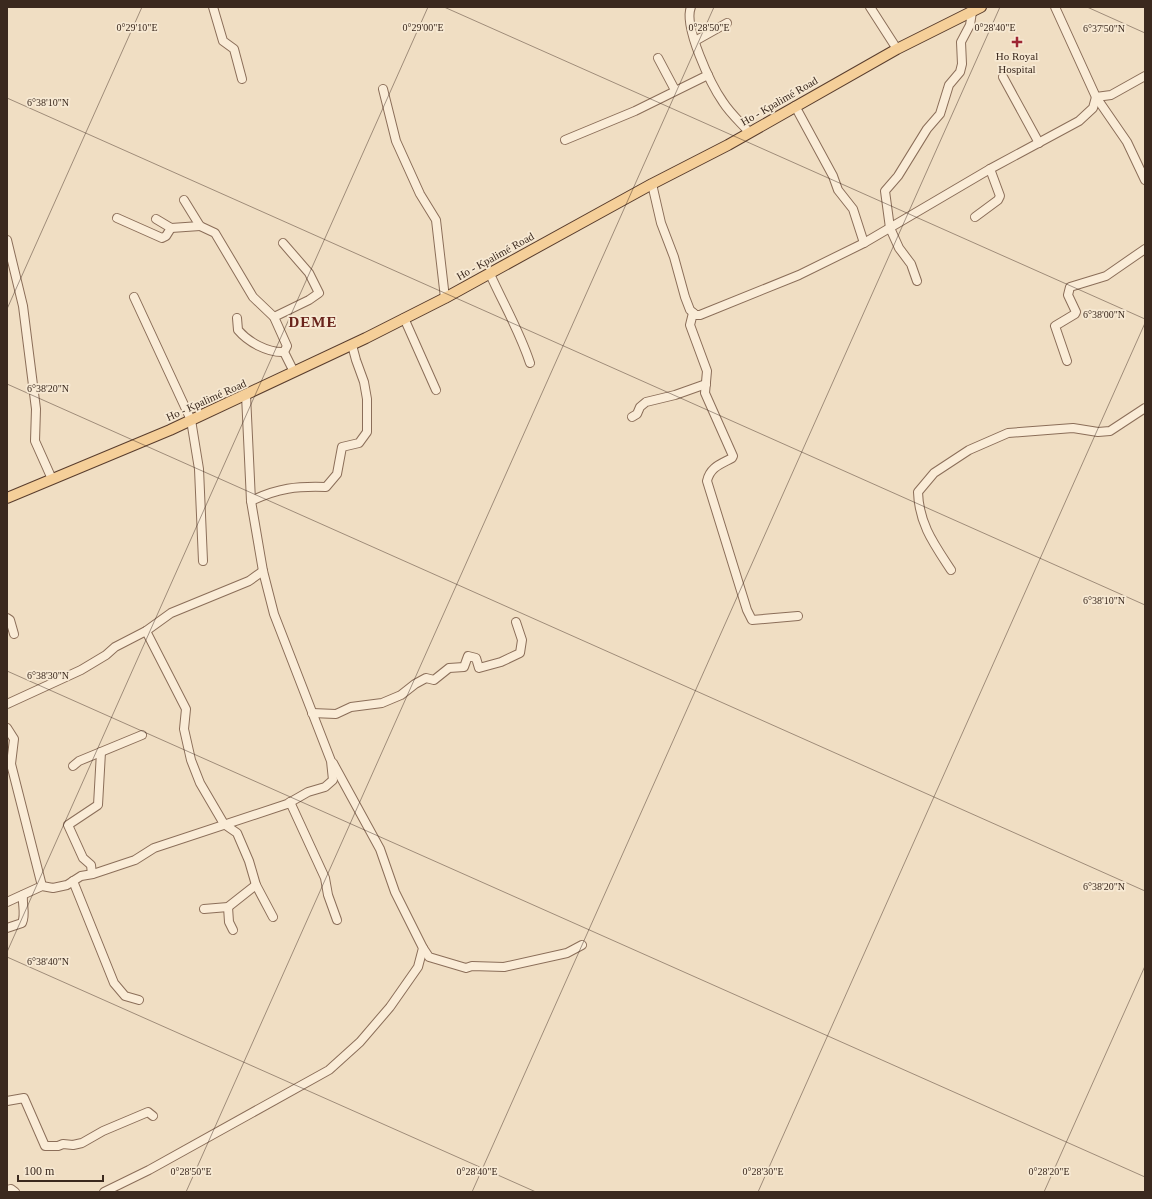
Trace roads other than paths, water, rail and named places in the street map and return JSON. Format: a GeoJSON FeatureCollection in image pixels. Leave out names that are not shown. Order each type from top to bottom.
{"type":"FeatureCollection","features":[{"type":"Feature","properties":{"kind":"main road","name":"Ho - Kpalimé Road"},"geometry":{"type":"LineString","coordinates":[[7,498],[191,420],[352,345],[490,274],[749,132],[897,48],[976,9]]}},
{"type":"Feature","properties":{"kind":"street"},"geometry":{"type":"LineString","coordinates":[[213,7],[222,41],[234,48],[242,79]]}},
{"type":"Feature","properties":{"kind":"street"},"geometry":{"type":"LineString","coordinates":[[690,7],[688,18],[708,76],[723,102],[749,132]]}},
{"type":"Feature","properties":{"kind":"street"},"geometry":{"type":"LineString","coordinates":[[870,7],[897,48]]}},
{"type":"Feature","properties":{"kind":"street"},"geometry":{"type":"LineString","coordinates":[[1055,7],[1096,97],[1127,142],[1145,180]]}},
{"type":"Feature","properties":{"kind":"street"},"geometry":{"type":"LineString","coordinates":[[917,282],[911,264],[899,248],[890,228],[885,191],[898,176],[927,130],[940,114],[951,81],[960,72],[962,64],[961,42],[976,9]]}},
{"type":"Feature","properties":{"kind":"street"},"geometry":{"type":"LineString","coordinates":[[695,41],[727,23]]}},
{"type":"Feature","properties":{"kind":"street"},"geometry":{"type":"LineString","coordinates":[[658,58],[675,90]]}},
{"type":"Feature","properties":{"kind":"street"},"geometry":{"type":"LineString","coordinates":[[565,140],[635,111],[675,90],[708,76]]}},
{"type":"Feature","properties":{"kind":"street"},"geometry":{"type":"LineString","coordinates":[[1096,97],[1111,95],[1145,76]]}},
{"type":"Feature","properties":{"kind":"street"},"geometry":{"type":"LineString","coordinates":[[1003,77],[1039,143]]}},
{"type":"Feature","properties":{"kind":"street"},"geometry":{"type":"LineString","coordinates":[[383,89],[396,140],[417,188],[436,220],[445,298]]}},
{"type":"Feature","properties":{"kind":"street"},"geometry":{"type":"LineString","coordinates":[[693,313],[700,315],[709,312],[826,263],[864,243],[990,168],[1079,121],[1093,108],[1096,97]]}},
{"type":"Feature","properties":{"kind":"street"},"geometry":{"type":"LineString","coordinates":[[795,106],[833,176],[838,190],[852,209],[864,243]]}},
{"type":"Feature","properties":{"kind":"street"},"geometry":{"type":"LineString","coordinates":[[976,217],[998,200],[1000,196],[990,168]]}},
{"type":"Feature","properties":{"kind":"street"},"geometry":{"type":"LineString","coordinates":[[652,184],[661,223],[674,257],[685,298],[693,313],[690,325],[707,371],[705,393],[733,456],[732,458],[714,467],[707,481],[747,610],[752,620],[798,616]]}},
{"type":"Feature","properties":{"kind":"street"},"geometry":{"type":"LineString","coordinates":[[184,200],[200,226]]}},
{"type":"Feature","properties":{"kind":"street"},"geometry":{"type":"LineString","coordinates":[[117,218],[162,238],[166,236],[171,228]]}},
{"type":"Feature","properties":{"kind":"street"},"geometry":{"type":"LineString","coordinates":[[156,219],[171,228],[200,226],[215,233],[253,297],[274,317],[287,346],[284,352]]}},
{"type":"Feature","properties":{"kind":"street"},"geometry":{"type":"LineString","coordinates":[[7,240],[23,306],[36,409],[35,441],[52,479]]}},
{"type":"Feature","properties":{"kind":"street"},"geometry":{"type":"LineString","coordinates":[[274,317],[309,300],[319,293],[309,273],[283,243]]}},
{"type":"Feature","properties":{"kind":"street"},"geometry":{"type":"LineString","coordinates":[[1067,361],[1055,326],[1076,312],[1068,295],[1070,286],[1106,276],[1145,249]]}},
{"type":"Feature","properties":{"kind":"street"},"geometry":{"type":"LineString","coordinates":[[490,274],[512,321],[522,337],[530,363]]}},
{"type":"Feature","properties":{"kind":"street"},"geometry":{"type":"LineString","coordinates":[[134,297],[191,420],[199,469],[203,560]]}},
{"type":"Feature","properties":{"kind":"street"},"geometry":{"type":"LineString","coordinates":[[237,318],[238,330],[249,340],[268,350],[284,352]]}},
{"type":"Feature","properties":{"kind":"street"},"geometry":{"type":"LineString","coordinates":[[404,318],[436,390]]}},
{"type":"Feature","properties":{"kind":"street"},"geometry":{"type":"LineString","coordinates":[[251,501],[278,490],[291,487],[326,487],[337,474],[342,447],[359,443],[367,432],[367,399],[364,382],[352,345]]}},
{"type":"Feature","properties":{"kind":"street"},"geometry":{"type":"LineString","coordinates":[[284,352],[294,372]]}},
{"type":"Feature","properties":{"kind":"street"},"geometry":{"type":"LineString","coordinates":[[632,417],[646,402],[675,395],[706,384]]}},
{"type":"Feature","properties":{"kind":"street"},"geometry":{"type":"LineString","coordinates":[[246,395],[251,501],[263,571],[274,614],[331,761],[380,849],[395,892],[423,948],[429,957],[466,968],[472,966],[504,967],[566,953],[582,945]]}},
{"type":"Feature","properties":{"kind":"street"},"geometry":{"type":"LineString","coordinates":[[951,570],[926,531],[919,509],[918,492],[934,473],[969,450],[1008,433],[1073,428],[1098,432],[1110,431],[1145,408]]}},
{"type":"Feature","properties":{"kind":"street"},"geometry":{"type":"LineString","coordinates":[[7,704],[81,670],[106,655],[115,647],[171,614],[249,581],[263,571]]}},
{"type":"Feature","properties":{"kind":"street"},"geometry":{"type":"LineString","coordinates":[[7,618],[10,620],[14,634]]}},
{"type":"Feature","properties":{"kind":"street"},"geometry":{"type":"LineString","coordinates":[[312,713],[336,714],[351,707],[382,703],[401,695],[415,684],[426,678],[434,680],[449,668],[464,667],[468,656],[476,658],[479,668],[501,662],[520,653],[522,640],[516,622]]}},
{"type":"Feature","properties":{"kind":"street"},"geometry":{"type":"LineString","coordinates":[[146,630],[186,709],[184,729],[191,760],[200,783],[224,824],[237,833],[249,861],[256,885],[273,917]]}},
{"type":"Feature","properties":{"kind":"street"},"geometry":{"type":"LineString","coordinates":[[7,728],[14,739],[11,764],[42,886]]}},
{"type":"Feature","properties":{"kind":"street"},"geometry":{"type":"LineString","coordinates":[[73,766],[79,761],[142,735]]}},
{"type":"Feature","properties":{"kind":"street"},"geometry":{"type":"LineString","coordinates":[[92,874],[91,865],[83,858],[68,825],[98,805],[101,752]]}},
{"type":"Feature","properties":{"kind":"street"},"geometry":{"type":"LineString","coordinates":[[7,902],[42,886],[53,888],[67,885],[81,876],[92,874],[135,860],[154,848],[290,802],[308,792],[325,787],[333,780],[331,761]]}},
{"type":"Feature","properties":{"kind":"street"},"geometry":{"type":"LineString","coordinates":[[290,802],[325,878],[328,895],[337,920]]}},
{"type":"Feature","properties":{"kind":"street"},"geometry":{"type":"LineString","coordinates":[[73,881],[114,983],[125,996],[140,1000]]}},
{"type":"Feature","properties":{"kind":"street"},"geometry":{"type":"LineString","coordinates":[[204,908],[228,907],[256,885]]}},
{"type":"Feature","properties":{"kind":"street"},"geometry":{"type":"LineString","coordinates":[[7,928],[22,923],[24,918],[22,906],[23,895]]}},
{"type":"Feature","properties":{"kind":"street"},"geometry":{"type":"LineString","coordinates":[[228,907],[229,922],[233,930]]}},
{"type":"Feature","properties":{"kind":"street"},"geometry":{"type":"LineString","coordinates":[[104,1192],[150,1170],[329,1070],[360,1042],[390,1007],[418,967],[423,948]]}},
{"type":"Feature","properties":{"kind":"street"},"geometry":{"type":"LineString","coordinates":[[7,1101],[24,1098],[45,1146],[51,1147],[64,1144],[73,1145],[82,1143],[103,1131],[148,1112],[153,1116]]}},
{"type":"Feature","properties":{"kind":"street"},"geometry":{"type":"LineString","coordinates":[[7,1190],[10,1189],[16,1192]]}},
{"type":"Feature","properties":{"kind":"place","name":"Ho Royal Hospital"},"geometry":{"type":"Point","coordinates":[1017,42]}},
{"type":"Feature","properties":{"kind":"district","name":"DEME"},"geometry":{"type":"Point","coordinates":[313,322]}}]}
